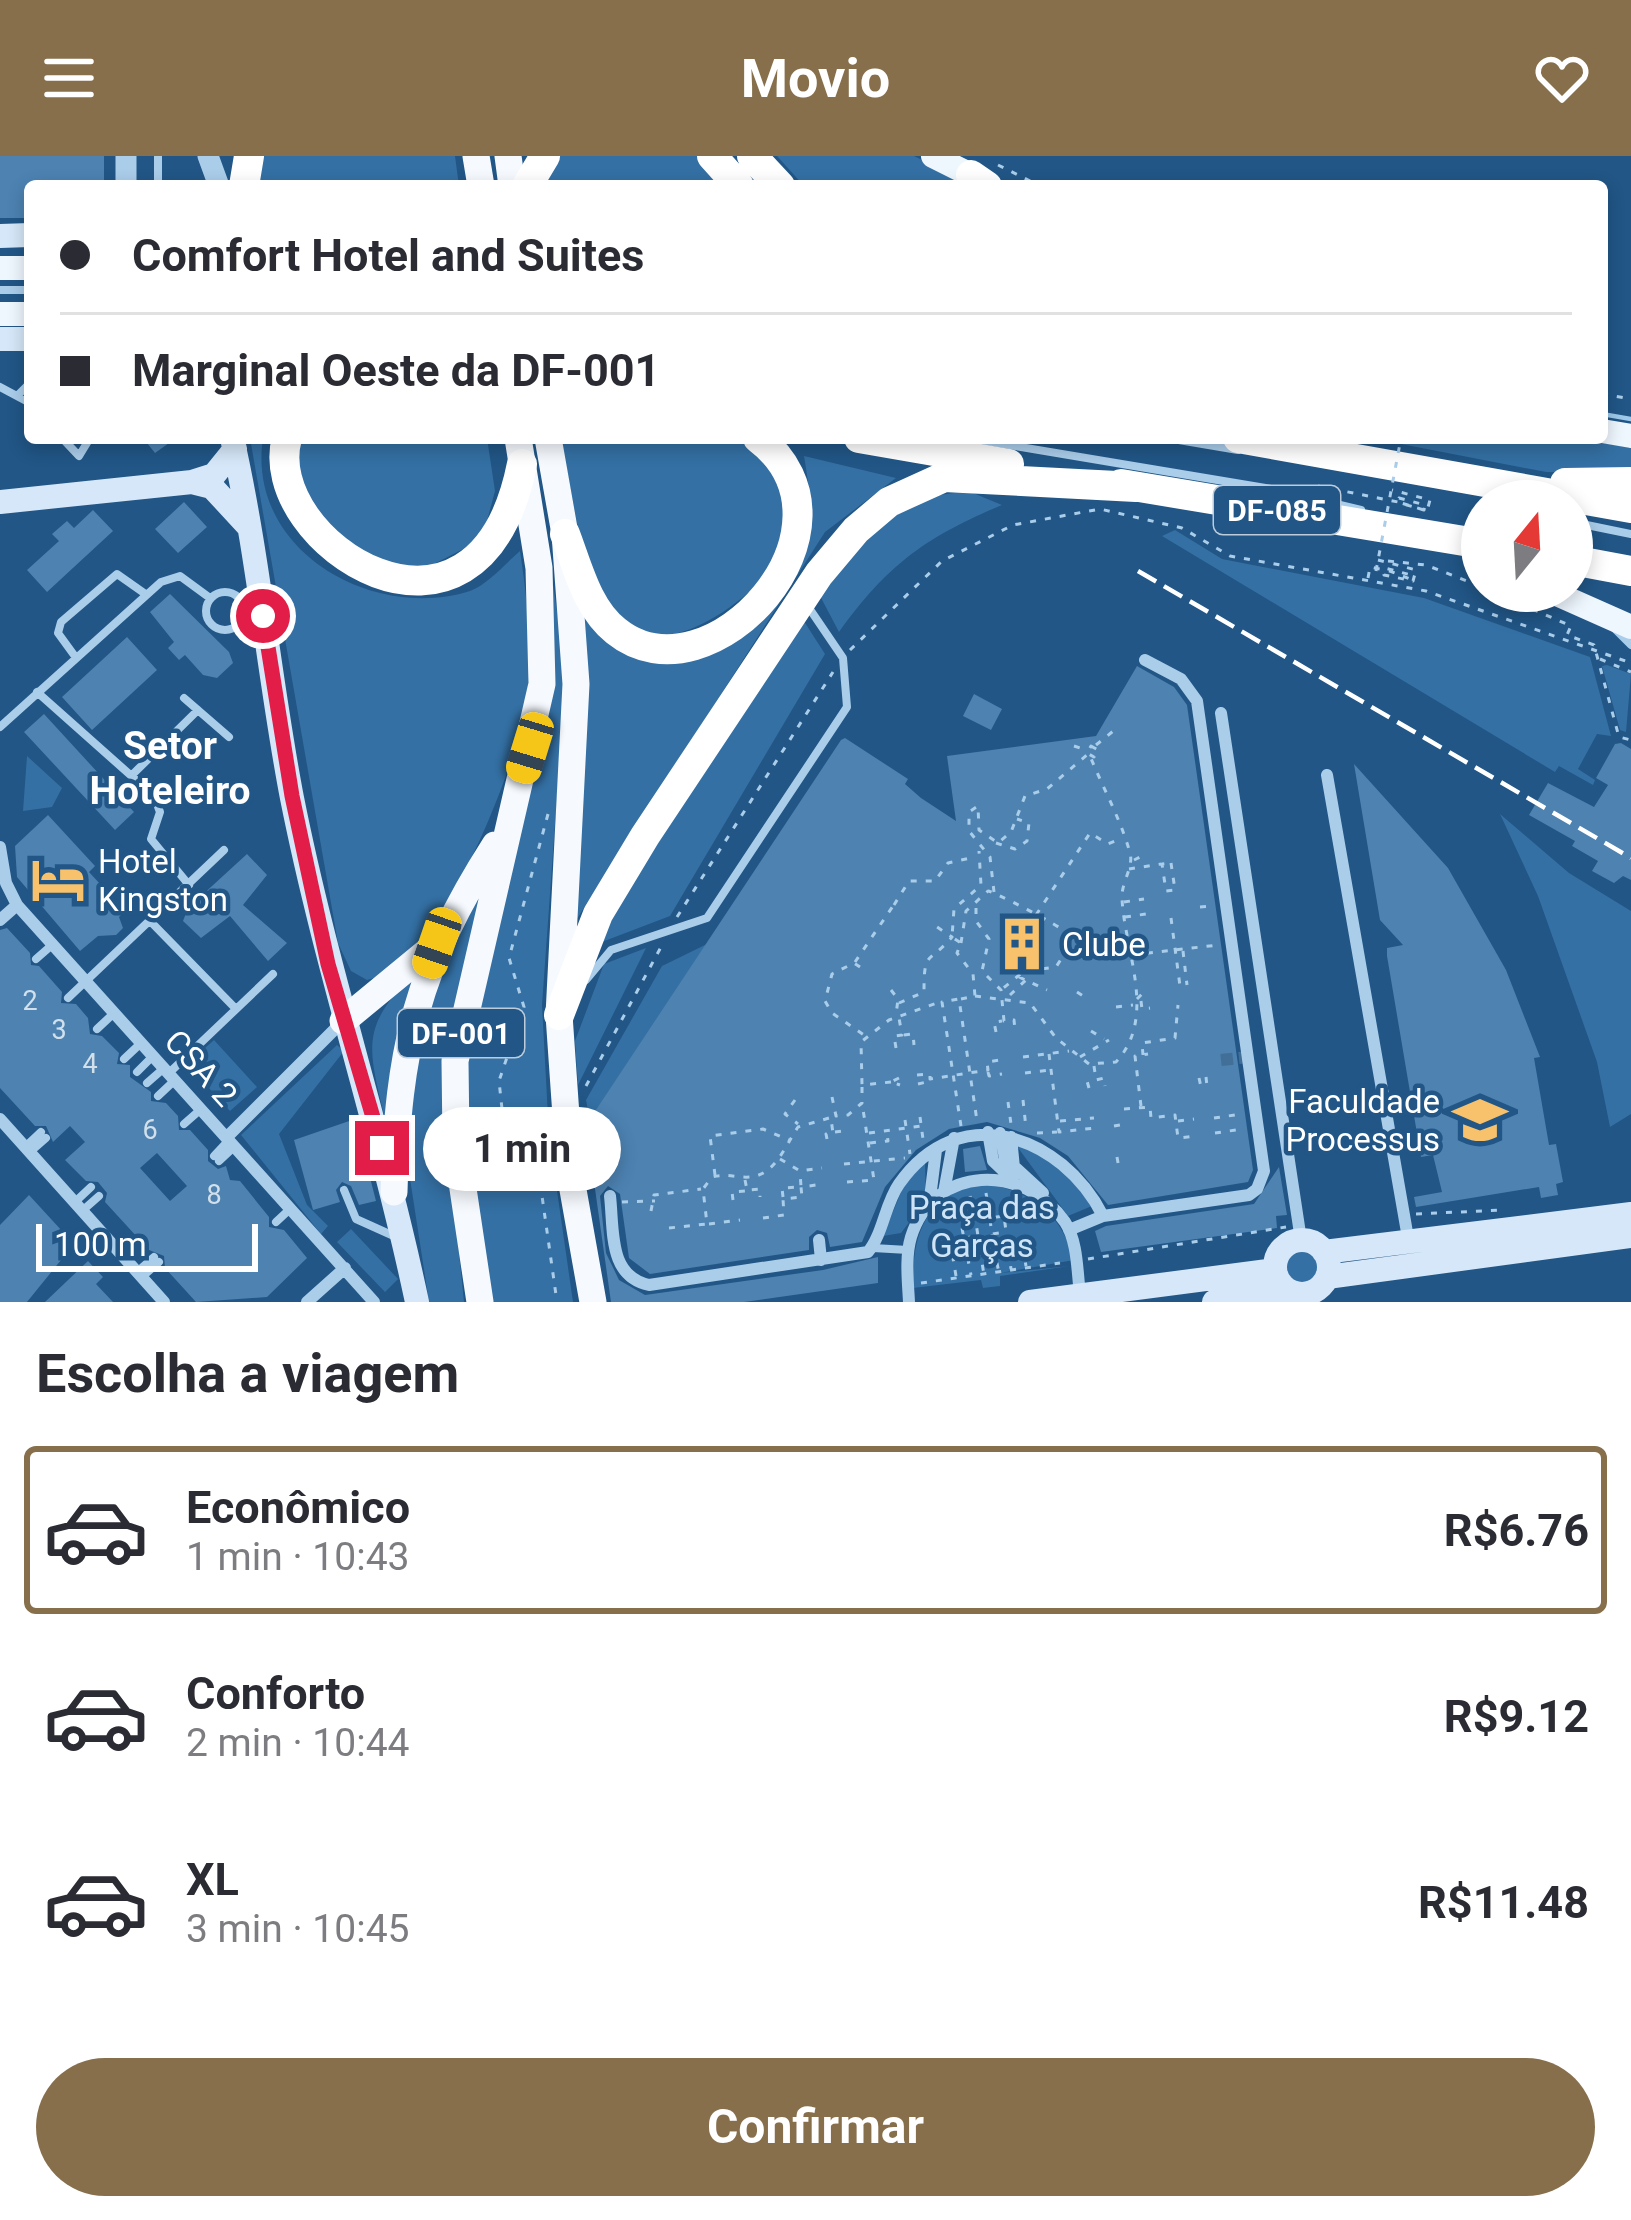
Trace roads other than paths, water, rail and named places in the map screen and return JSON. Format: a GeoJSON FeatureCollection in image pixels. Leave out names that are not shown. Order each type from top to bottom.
{"type":"FeatureCollection","features":[{"type":"Feature","properties":{"kind":"highway"},"geometry":{"type":"LineString","coordinates":[[712,156],[734,180]]}},
{"type":"Feature","properties":{"kind":"highway"},"geometry":{"type":"LineString","coordinates":[[752,156],[774,180]]}},
{"type":"Feature","properties":{"kind":"highway"},"geometry":{"type":"LineString","coordinates":[[287,444],[286,474],[315,528],[367,569],[401,580],[435,580],[462,572],[488,553],[507,524],[520,451]]}},
{"type":"Feature","properties":{"kind":"highway","name":"DF-001"},"geometry":{"type":"LineString","coordinates":[[549,444],[566,534],[576,684],[564,1001],[565,1125],[592,1302]]}},
{"type":"Feature","properties":{"kind":"highway"},"geometry":{"type":"LineString","coordinates":[[566,534],[586,591],[618,633],[643,645],[674,648],[723,632],[754,610],[776,583],[799,524],[793,483],[777,454],[765,444]]}},
{"type":"Feature","properties":{"kind":"highway","name":"DF-085"},"geometry":{"type":"LineString","coordinates":[[893,444],[1461,540]]}},
{"type":"Feature","properties":{"kind":"highway","name":"DF-085"},"geometry":{"type":"LineString","coordinates":[[1270,444],[1461,484]]}},
{"type":"Feature","properties":{"kind":"highway"},"geometry":{"type":"LineString","coordinates":[[1303,449],[1356,459]]}},
{"type":"Feature","properties":{"kind":"highway","name":"DF-001"},"geometry":{"type":"LineString","coordinates":[[480,1302],[456,1142],[454,1061],[542,684],[539,568],[520,451]]}},
{"type":"Feature","properties":{"kind":"highway"},"geometry":{"type":"LineString","coordinates":[[564,1001],[598,914],[645,836],[803,598],[856,530],[889,502],[944,477],[1136,487]]}},
{"type":"Feature","properties":{"kind":"highway"},"geometry":{"type":"LineString","coordinates":[[1593,484],[1631,482]]}},
{"type":"Feature","properties":{"kind":"highway","name":"DF-085"},"geometry":{"type":"LineString","coordinates":[[1593,503],[1631,508]]}},
{"type":"Feature","properties":{"kind":"highway"},"geometry":{"type":"LineString","coordinates":[[1593,564],[1631,571]]}},
{"type":"Feature","properties":{"kind":"highway"},"geometry":{"type":"LineString","coordinates":[[394,1192],[403,1056],[437,943],[508,826]]}},
{"type":"Feature","properties":{"kind":"highway"},"geometry":{"type":"LineString","coordinates":[[343,1021],[437,943]]}},
{"type":"Feature","properties":{"kind":"main road"},"geometry":{"type":"LineString","coordinates":[[933,156],[983,176]]}},
{"type":"Feature","properties":{"kind":"main road"},"geometry":{"type":"LineString","coordinates":[[0,502],[192,482],[214,475],[233,444]]}},
{"type":"Feature","properties":{"kind":"main road"},"geometry":{"type":"LineString","coordinates":[[233,444],[292,796],[343,1021],[360,1061],[417,1302]]}},
{"type":"Feature","properties":{"kind":"main road"},"geometry":{"type":"LineString","coordinates":[[192,482],[212,487],[249,527]]}},
{"type":"Feature","properties":{"kind":"main road"},"geometry":{"type":"LineString","coordinates":[[1418,532],[1461,551]]}},
{"type":"Feature","properties":{"kind":"main road"},"geometry":{"type":"LineString","coordinates":[[1593,610],[1631,627]]}},
{"type":"Feature","properties":{"kind":"main road"},"geometry":{"type":"LineString","coordinates":[[1324,1279],[1590,1232],[1631,1214]]}},
{"type":"Feature","properties":{"kind":"main road"},"geometry":{"type":"LineString","coordinates":[[1214,1302],[1308,1293],[1324,1279],[1408,1238],[1590,1232],[1631,1236]]}},
{"type":"Feature","properties":{"kind":"main road"},"geometry":{"type":"LineString","coordinates":[[1294,1297],[1275,1270],[1278,1253],[1300,1233],[1324,1279]]}},
{"type":"Feature","properties":{"kind":"main road"},"geometry":{"type":"LineString","coordinates":[[1030,1302],[1275,1270]]}},
{"type":"Feature","properties":{"kind":"street"},"geometry":{"type":"LineString","coordinates":[[1069,1230],[1103,1216],[1249,1196],[1262,1181],[1238,1038],[1197,701],[1180,679],[1145,660]]}},
{"type":"Feature","properties":{"kind":"street"},"geometry":{"type":"LineString","coordinates":[[1221,713],[1300,1233]]}},
{"type":"Feature","properties":{"kind":"street"},"geometry":{"type":"LineString","coordinates":[[1327,775],[1408,1238]]}},
{"type":"Feature","properties":{"kind":"street"},"geometry":{"type":"LineString","coordinates":[[0,847],[6,883],[17,905],[0,920]]}},
{"type":"Feature","properties":{"kind":"street","name":"CSA 2"},"geometry":{"type":"LineString","coordinates":[[17,905],[374,1302]]}},
{"type":"Feature","properties":{"kind":"street"},"geometry":{"type":"LineString","coordinates":[[230,1141],[343,1021]]}},
{"type":"Feature","properties":{"kind":"street"},"geometry":{"type":"LineString","coordinates":[[0,1119],[164,1302]]}},
{"type":"Feature","properties":{"kind":"street"},"geometry":{"type":"LineString","coordinates":[[614,1200],[617,1263],[640,1283],[817,1261],[873,1249],[899,1184],[945,1141],[998,1132],[1057,1157],[1103,1216]]}},
{"type":"Feature","properties":{"kind":"street"},"geometry":{"type":"LineString","coordinates":[[998,1132],[1014,1168],[1060,1209],[1059,1216]]}},
{"type":"Feature","properties":{"kind":"street"},"geometry":{"type":"LineString","coordinates":[[998,1132],[988,1151],[998,1170],[1059,1216],[1069,1230],[1080,1296]]}},
{"type":"Feature","properties":{"kind":"street"},"geometry":{"type":"LineString","coordinates":[[909,1302],[909,1250],[936,1199],[945,1141]]}},
{"type":"Feature","properties":{"kind":"street"},"geometry":{"type":"LineString","coordinates":[[936,1199],[945,1141]]}},
{"type":"Feature","properties":{"kind":"street"},"geometry":{"type":"LineString","coordinates":[[936,1199],[966,1180],[984,1178],[1029,1191]]}},
{"type":"Feature","properties":{"kind":"street"},"geometry":{"type":"LineString","coordinates":[[1200,1186],[1201,1203]]}},
{"type":"Feature","properties":{"kind":"street"},"geometry":{"type":"LineString","coordinates":[[815,1241],[817,1261]]}},
{"type":"Feature","properties":{"kind":"street"},"geometry":{"type":"LineString","coordinates":[[307,1302],[345,1268]]}},
{"type":"Feature","properties":{"kind":"lane"},"geometry":{"type":"LineString","coordinates":[[0,387],[24,400]]}},
{"type":"Feature","properties":{"kind":"lane"},"geometry":{"type":"LineString","coordinates":[[17,396],[24,389]]}},
{"type":"Feature","properties":{"kind":"lane"},"geometry":{"type":"LineString","coordinates":[[68,444],[79,456],[86,444]]}},
{"type":"Feature","properties":{"kind":"lane"},"geometry":{"type":"LineString","coordinates":[[1003,444],[1311,496],[1461,529]]}},
{"type":"Feature","properties":{"kind":"lane"},"geometry":{"type":"LineString","coordinates":[[1241,444],[1303,449]]}},
{"type":"Feature","properties":{"kind":"lane"},"geometry":{"type":"LineString","coordinates":[[1273,444],[1461,484]]}},
{"type":"Feature","properties":{"kind":"lane"},"geometry":{"type":"LineString","coordinates":[[1228,502],[1311,496]]}},
{"type":"Feature","properties":{"kind":"lane"},"geometry":{"type":"LineString","coordinates":[[1593,526],[1631,534]]}},
{"type":"Feature","properties":{"kind":"lane"},"geometry":{"type":"LineString","coordinates":[[1593,554],[1631,561]]}},
{"type":"Feature","properties":{"kind":"lane"},"geometry":{"type":"LineString","coordinates":[[74,655],[60,637],[62,622],[117,574],[144,593]]}},
{"type":"Feature","properties":{"kind":"lane"},"geometry":{"type":"LineString","coordinates":[[0,727],[144,593],[180,575],[211,598]]}},
{"type":"Feature","properties":{"kind":"lane"},"geometry":{"type":"LineString","coordinates":[[221,592],[239,597],[244,614],[238,625],[220,629],[209,622],[206,610],[211,598],[221,592]]}},
{"type":"Feature","properties":{"kind":"lane"},"geometry":{"type":"LineString","coordinates":[[564,1001],[611,950],[707,918],[847,706],[843,658],[803,598]]}},
{"type":"Feature","properties":{"kind":"lane"},"geometry":{"type":"LineString","coordinates":[[1597,612],[1631,645]]}},
{"type":"Feature","properties":{"kind":"lane"},"geometry":{"type":"LineString","coordinates":[[37,692],[134,774],[159,806],[153,846],[188,885]]}},
{"type":"Feature","properties":{"kind":"lane"},"geometry":{"type":"LineString","coordinates":[[184,698],[229,737]]}},
{"type":"Feature","properties":{"kind":"lane"},"geometry":{"type":"LineString","coordinates":[[134,774],[198,710]]}},
{"type":"Feature","properties":{"kind":"lane"},"geometry":{"type":"LineString","coordinates":[[68,998],[224,850]]}},
{"type":"Feature","properties":{"kind":"lane"},"geometry":{"type":"LineString","coordinates":[[151,922],[236,1009]]}},
{"type":"Feature","properties":{"kind":"lane"},"geometry":{"type":"LineString","coordinates":[[36,959],[52,945]]}},
{"type":"Feature","properties":{"kind":"lane"},"geometry":{"type":"LineString","coordinates":[[147,1083],[272,974]]}},
{"type":"Feature","properties":{"kind":"lane"},"geometry":{"type":"LineString","coordinates":[[95,1027],[112,1011]]}},
{"type":"Feature","properties":{"kind":"lane"},"geometry":{"type":"LineString","coordinates":[[124,1058],[141,1042]]}},
{"type":"Feature","properties":{"kind":"lane"},"geometry":{"type":"LineString","coordinates":[[137,1072],[165,1069]]}},
{"type":"Feature","properties":{"kind":"lane"},"geometry":{"type":"LineString","coordinates":[[158,1096],[165,1069]]}},
{"type":"Feature","properties":{"kind":"lane"},"geometry":{"type":"LineString","coordinates":[[184,1124],[201,1108]]}},
{"type":"Feature","properties":{"kind":"lane"},"geometry":{"type":"LineString","coordinates":[[28,1149],[44,1135]]}},
{"type":"Feature","properties":{"kind":"lane"},"geometry":{"type":"LineString","coordinates":[[217,1158],[230,1141]]}},
{"type":"Feature","properties":{"kind":"lane"},"geometry":{"type":"LineString","coordinates":[[78,1206],[91,1187]]}},
{"type":"Feature","properties":{"kind":"lane"},"geometry":{"type":"LineString","coordinates":[[344,1190],[356,1219],[404,1242]]}},
{"type":"Feature","properties":{"kind":"lane"},"geometry":{"type":"LineString","coordinates":[[78,1206],[99,1196]]}},
{"type":"Feature","properties":{"kind":"lane"},"geometry":{"type":"LineString","coordinates":[[276,1222],[291,1208]]}},
{"type":"Feature","properties":{"kind":"lane"},"geometry":{"type":"LineString","coordinates":[[873,1249],[909,1250]]}},
{"type":"Feature","properties":{"kind":"lane"},"geometry":{"type":"LineString","coordinates":[[140,1275],[156,1259]]}},
{"type":"Feature","properties":{"kind":"waterway"},"geometry":{"type":"LineString","coordinates":[[1608,415],[1631,419]]}},
{"type":"Feature","properties":{"kind":"tunnel"},"geometry":{"type":"LineString","coordinates":[[1221,1060],[1248,1057]]}},
{"type":"Feature","properties":{"kind":"railway"},"geometry":{"type":"LineString","coordinates":[[1138,571],[1631,858]]}},
{"type":"Feature","properties":{"kind":"place","name":"Hotel Kingston"},"geometry":{"type":"Point","coordinates":[58,880]}},
{"type":"Feature","properties":{"kind":"place","name":"Clube"},"geometry":{"type":"Point","coordinates":[1022,944]}},
{"type":"Feature","properties":{"kind":"place","name":"Faculdade Processus"},"geometry":{"type":"Point","coordinates":[1480,1120]}},
{"type":"Feature","properties":{"kind":"district","name":"Setor Hoteleiro"},"geometry":{"type":"Point","coordinates":[170,768]}},
{"type":"Feature","properties":{"kind":"park label","name":"Praça das Garças"},"geometry":{"type":"Point","coordinates":[982,1226]}}]}
